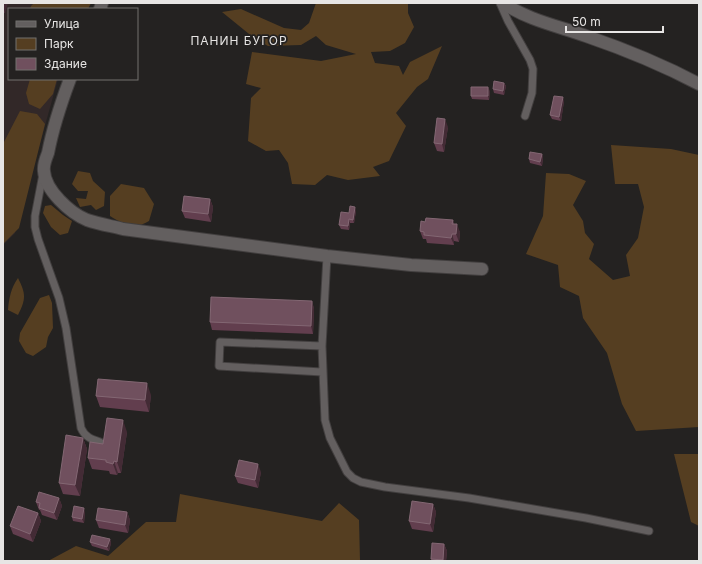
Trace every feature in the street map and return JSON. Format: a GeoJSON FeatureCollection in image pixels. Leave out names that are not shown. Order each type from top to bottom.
{"type":"FeatureCollection","features":[{"type":"Feature","properties":{"kind":"street"},"geometry":{"type":"LineString","coordinates":[[503,3],[513,10],[532,18],[620,48],[656,63],[699,84]]}},
{"type":"Feature","properties":{"kind":"street"},"geometry":{"type":"LineString","coordinates":[[70,80],[53,127],[44,170],[48,184],[57,197],[86,219],[103,225],[327,256],[410,265],[482,269]]}},
{"type":"Feature","properties":{"kind":"lane"},"geometry":{"type":"LineString","coordinates":[[500,3],[508,21],[530,60],[533,69],[532,93],[525,116]]}},
{"type":"Feature","properties":{"kind":"lane"},"geometry":{"type":"LineString","coordinates":[[44,170],[35,216],[35,227],[59,298],[81,428],[84,434],[100,442]]}},
{"type":"Feature","properties":{"kind":"lane"},"geometry":{"type":"LineString","coordinates":[[327,256],[322,346],[325,420],[330,438],[347,472],[353,478],[361,482],[586,518],[649,531]]}},
{"type":"Feature","properties":{"kind":"lane"},"geometry":{"type":"LineString","coordinates":[[322,346],[220,342],[219,366],[322,372]]}},
{"type":"Feature","properties":{"kind":"shaded area"},"geometry":{"type":"Polygon","coordinates":[[[3,3],[79,3],[77,8],[8,8],[8,80],[58,80],[15,233],[3,246],[3,3]]]}},
{"type":"Feature","properties":{"kind":"green space"},"geometry":{"type":"Polygon","coordinates":[[[34,3],[91,3],[88,8],[30,8],[34,3]]]}},
{"type":"Feature","properties":{"kind":"green space"},"geometry":{"type":"Polygon","coordinates":[[[316,3],[408,3],[408,13],[414,27],[405,43],[390,51],[371,52],[375,63],[399,66],[403,75],[410,62],[442,46],[428,79],[417,87],[396,113],[406,126],[389,161],[373,167],[380,176],[348,180],[327,175],[315,185],[292,184],[288,163],[279,150],[266,151],[248,141],[251,98],[261,88],[246,84],[252,52],[321,61],[356,54],[326,45],[316,36],[301,45],[268,46],[254,38],[222,12],[241,9],[284,28],[301,30],[309,23],[316,3]]]}},
{"type":"Feature","properties":{"kind":"green space"},"geometry":{"type":"Polygon","coordinates":[[[30,80],[57,80],[53,94],[40,109],[29,104],[26,93],[30,80]]]}},
{"type":"Feature","properties":{"kind":"green space"},"geometry":{"type":"Polygon","coordinates":[[[20,111],[37,114],[45,124],[19,228],[3,244],[3,148],[4,142],[20,111]]]}},
{"type":"Feature","properties":{"kind":"green space"},"geometry":{"type":"Polygon","coordinates":[[[611,145],[671,149],[699,155],[699,427],[636,431],[622,404],[607,353],[583,318],[579,296],[560,287],[558,265],[526,254],[543,216],[546,173],[569,174],[586,181],[573,205],[583,221],[585,233],[594,244],[589,259],[613,280],[630,276],[626,255],[638,238],[644,207],[638,184],[615,184],[611,145]]]}},
{"type":"Feature","properties":{"kind":"green space"},"geometry":{"type":"Polygon","coordinates":[[[78,171],[90,173],[93,181],[105,192],[104,206],[96,210],[91,205],[80,207],[76,198],[86,199],[88,191],[78,191],[72,184],[78,171]]]}},
{"type":"Feature","properties":{"kind":"green space"},"geometry":{"type":"Polygon","coordinates":[[[121,184],[144,188],[154,204],[149,221],[139,225],[129,225],[110,216],[110,196],[121,184]]]}},
{"type":"Feature","properties":{"kind":"green space"},"geometry":{"type":"Polygon","coordinates":[[[51,205],[72,221],[68,233],[60,235],[51,227],[43,213],[45,206],[51,205]]]}},
{"type":"Feature","properties":{"kind":"green space"},"geometry":{"type":"Polygon","coordinates":[[[18,278],[24,293],[24,300],[18,315],[8,310],[11,293],[18,278]]]}},
{"type":"Feature","properties":{"kind":"green space"},"geometry":{"type":"Polygon","coordinates":[[[49,295],[52,303],[53,328],[48,337],[46,347],[33,356],[26,353],[19,341],[20,333],[40,298],[49,295]]]}},
{"type":"Feature","properties":{"kind":"green space"},"geometry":{"type":"Polygon","coordinates":[[[674,454],[699,454],[699,526],[691,522],[674,454]]]}},
{"type":"Feature","properties":{"kind":"green space"},"geometry":{"type":"Polygon","coordinates":[[[180,494],[322,521],[339,503],[359,520],[360,561],[48,561],[76,546],[108,556],[146,522],[176,522],[180,494]]]}},
{"type":"Feature","properties":{"kind":"building"},"geometry":{"type":"Polygon","coordinates":[[[494,81],[504,83],[503,91],[493,89],[494,81]]]}},
{"type":"Feature","properties":{"kind":"building"},"geometry":{"type":"Polygon","coordinates":[[[471,87],[488,87],[488,96],[471,96],[471,87]]]}},
{"type":"Feature","properties":{"kind":"building"},"geometry":{"type":"Polygon","coordinates":[[[554,96],[563,97],[559,117],[550,115],[554,96]]]}},
{"type":"Feature","properties":{"kind":"building"},"geometry":{"type":"Polygon","coordinates":[[[437,118],[445,119],[442,144],[434,143],[437,118]]]}},
{"type":"Feature","properties":{"kind":"building"},"geometry":{"type":"Polygon","coordinates":[[[530,152],[542,154],[540,162],[529,159],[530,152]]]}},
{"type":"Feature","properties":{"kind":"building"},"geometry":{"type":"Polygon","coordinates":[[[184,196],[210,199],[208,214],[182,211],[184,196]]]}},
{"type":"Feature","properties":{"kind":"building"},"geometry":{"type":"Polygon","coordinates":[[[350,206],[355,207],[353,220],[349,219],[348,226],[339,225],[341,212],[349,213],[350,206]]]}},
{"type":"Feature","properties":{"kind":"building"},"geometry":{"type":"Polygon","coordinates":[[[426,218],[453,220],[452,224],[457,224],[456,234],[452,234],[451,238],[424,235],[424,232],[420,231],[421,221],[425,222],[426,218]]]}},
{"type":"Feature","properties":{"kind":"building"},"geometry":{"type":"Polygon","coordinates":[[[211,297],[312,301],[311,326],[210,322],[211,297]]]}},
{"type":"Feature","properties":{"kind":"building"},"geometry":{"type":"Polygon","coordinates":[[[98,379],[147,383],[145,400],[96,396],[98,379]]]}},
{"type":"Feature","properties":{"kind":"building"},"geometry":{"type":"Polygon","coordinates":[[[107,418],[123,420],[117,462],[114,461],[113,464],[106,462],[106,460],[88,458],[90,442],[103,444],[107,418]]]}},
{"type":"Feature","properties":{"kind":"building"},"geometry":{"type":"Polygon","coordinates":[[[66,435],[83,438],[75,485],[59,483],[66,435]]]}},
{"type":"Feature","properties":{"kind":"building"},"geometry":{"type":"Polygon","coordinates":[[[239,460],[258,464],[255,480],[235,476],[239,460]]]}},
{"type":"Feature","properties":{"kind":"building"},"geometry":{"type":"Polygon","coordinates":[[[39,492],[59,498],[54,513],[39,508],[40,503],[36,502],[39,492]]]}},
{"type":"Feature","properties":{"kind":"building"},"geometry":{"type":"Polygon","coordinates":[[[412,501],[433,504],[430,524],[409,521],[412,501]]]}},
{"type":"Feature","properties":{"kind":"building"},"geometry":{"type":"Polygon","coordinates":[[[18,506],[38,513],[30,534],[10,526],[18,506]]]}},
{"type":"Feature","properties":{"kind":"building"},"geometry":{"type":"Polygon","coordinates":[[[74,506],[84,508],[82,519],[72,517],[74,506]]]}},
{"type":"Feature","properties":{"kind":"building"},"geometry":{"type":"Polygon","coordinates":[[[98,508],[127,512],[125,525],[96,520],[98,508]]]}},
{"type":"Feature","properties":{"kind":"building"},"geometry":{"type":"Polygon","coordinates":[[[92,535],[110,539],[107,547],[90,542],[92,535]]]}},
{"type":"Feature","properties":{"kind":"building"},"geometry":{"type":"Polygon","coordinates":[[[432,543],[444,544],[443,560],[431,559],[432,543]]]}},
{"type":"Feature","properties":{"kind":"district","name":"ПАНИН БУГОР"},"geometry":{"type":"Point","coordinates":[239,40]}}]}
